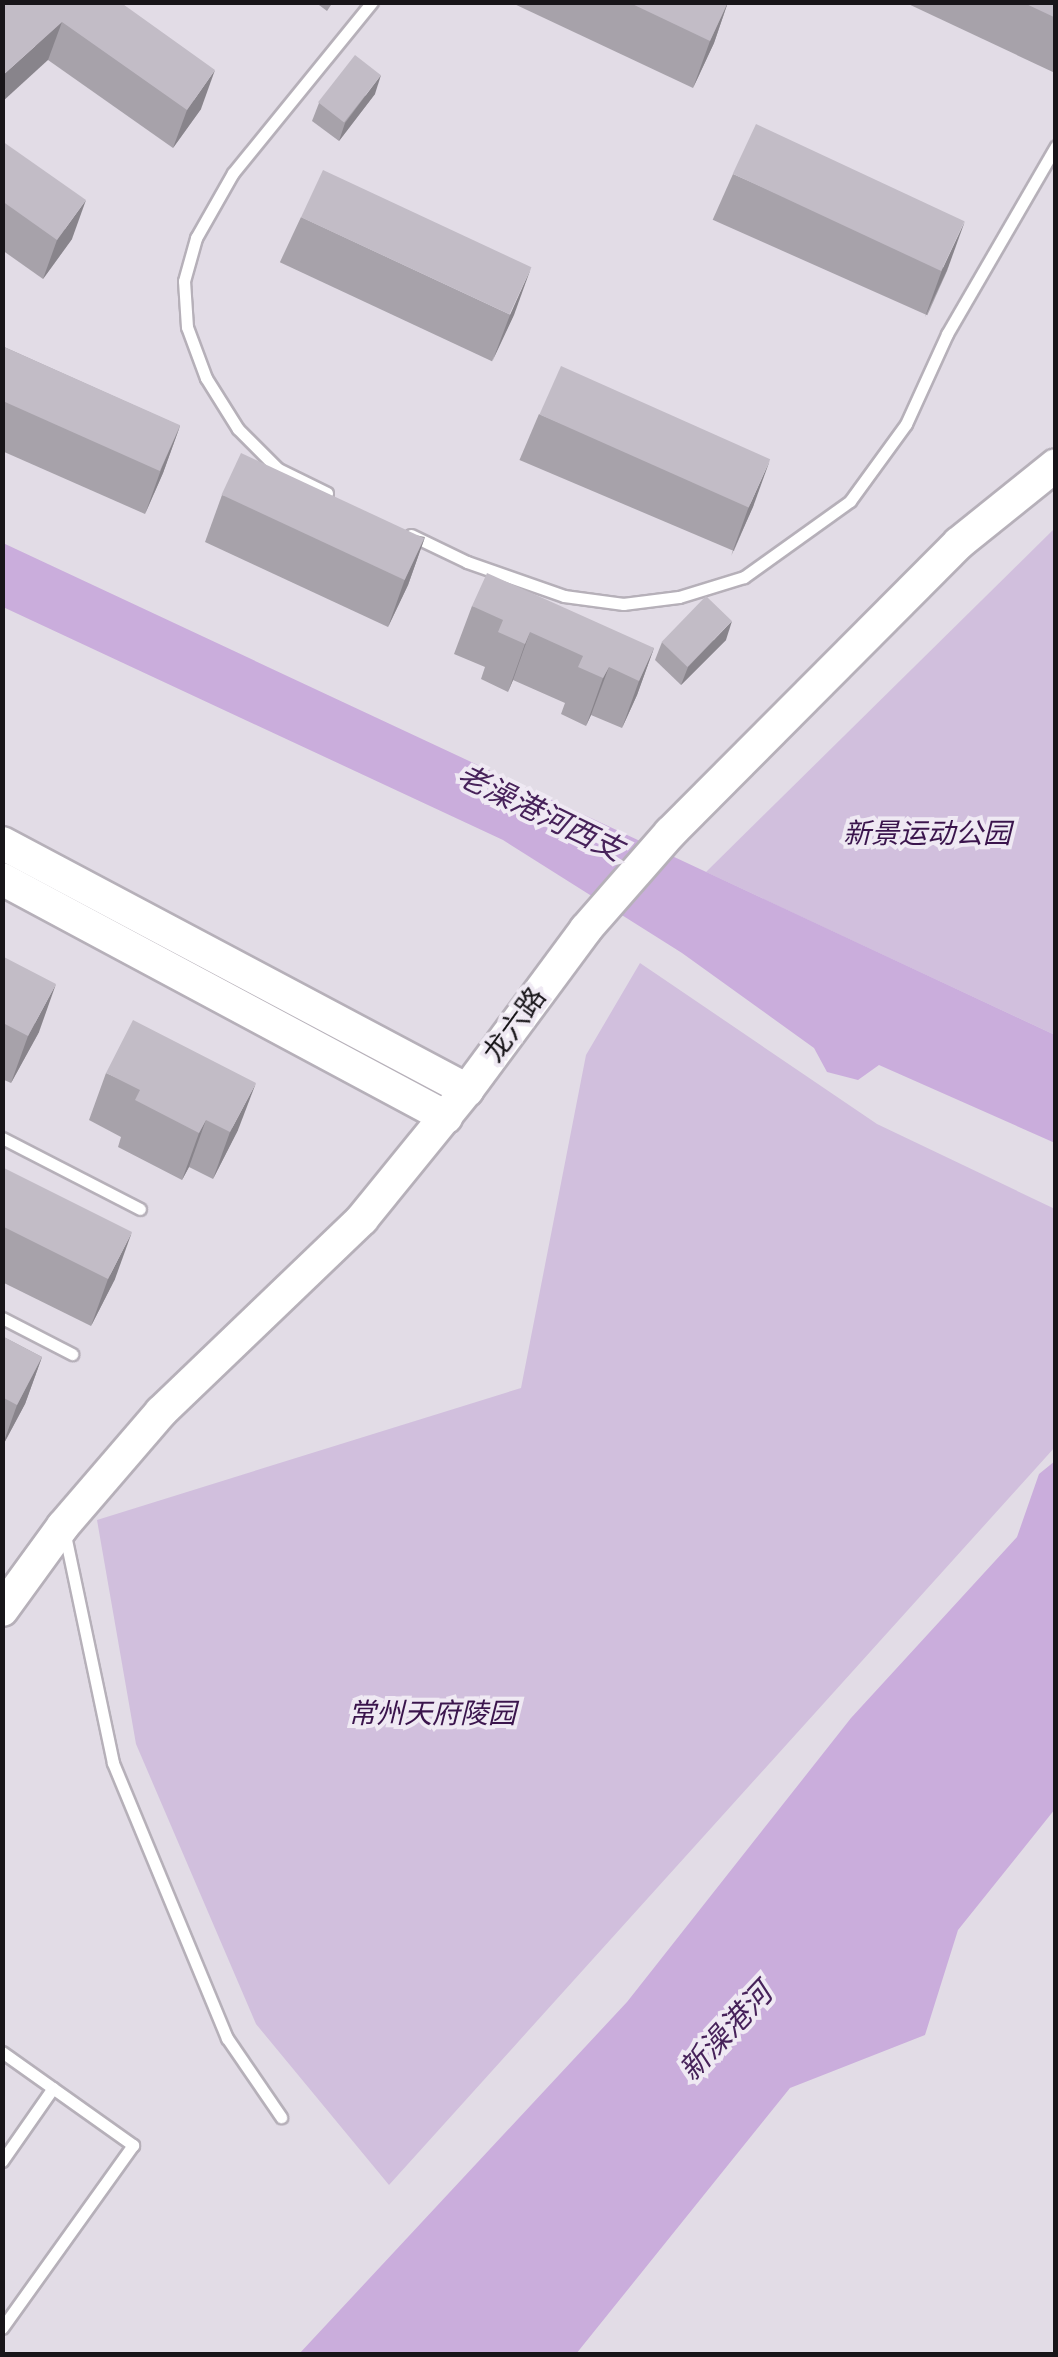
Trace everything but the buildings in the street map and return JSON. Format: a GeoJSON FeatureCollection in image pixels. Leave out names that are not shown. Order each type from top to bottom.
{"type":"FeatureCollection","features":[{"type":"Feature","properties":{"kind":"street","name":"龙六路"},"geometry":{"type":"LineString","coordinates":[[2,1610],[64,1526],[161,1412],[362,1219],[467,1090],[586,929],[670,834],[959,544],[1056,465]]}},
{"type":"Feature","properties":{"kind":"street"},"geometry":{"type":"LineString","coordinates":[[2,843],[467,1090]]}},
{"type":"Feature","properties":{"kind":"street"},"geometry":{"type":"LineString","coordinates":[[2,878],[446,1117]]}},
{"type":"Feature","properties":{"kind":"lane"},"geometry":{"type":"LineString","coordinates":[[346,503],[278,469],[238,429],[206,378],[187,327],[184,281],[196,238],[233,173],[372,2]]}},
{"type":"Feature","properties":{"kind":"lane"},"geometry":{"type":"LineString","coordinates":[[398,528],[466,562],[564,596],[642,602],[679,597],[744,576],[802,538],[850,501],[862,486],[906,424],[947,334],[1056,146]]}},
{"type":"Feature","properties":{"kind":"lane"},"geometry":{"type":"LineString","coordinates":[[2,1138],[140,1208]]}},
{"type":"Feature","properties":{"kind":"lane"},"geometry":{"type":"LineString","coordinates":[[2,1318],[72,1354]]}},
{"type":"Feature","properties":{"kind":"lane"},"geometry":{"type":"LineString","coordinates":[[64,1526],[112,1763],[227,2038],[280,2117]]}},
{"type":"Feature","properties":{"kind":"lane"},"geometry":{"type":"LineString","coordinates":[[2,2052],[133,2145],[2,2328]]}},
{"type":"Feature","properties":{"kind":"lane"},"geometry":{"type":"LineString","coordinates":[[2,2161],[53,2088]]}},
{"type":"Feature","properties":{"kind":"green space","name":"新景运动公园"},"geometry":{"type":"Polygon","coordinates":[[[1055,528],[1055,1035],[706,872],[1055,528]]]}},
{"type":"Feature","properties":{"kind":"green space","name":"常州天府陵园"},"geometry":{"type":"Polygon","coordinates":[[[640,963],[877,1124],[1055,1209],[1055,1447],[389,2185],[256,2024],[136,1744],[97,1520],[521,1388],[586,1055],[640,963]]]}},
{"type":"Feature","properties":{"kind":"water","name":"老澡港河西支"},"geometry":{"type":"Polygon","coordinates":[[[3,543],[1055,1035],[1055,1143],[879,1065],[858,1080],[827,1072],[814,1048],[682,953],[503,840],[3,607],[3,543]]]}},
{"type":"Feature","properties":{"kind":"water","name":"新澡港河"},"geometry":{"type":"Polygon","coordinates":[[[1055,1461],[1055,1809],[958,1930],[925,2035],[790,2088],[576,2354],[299,2354],[627,2002],[851,1718],[1017,1537],[1039,1474],[1055,1461]]]}}]}
